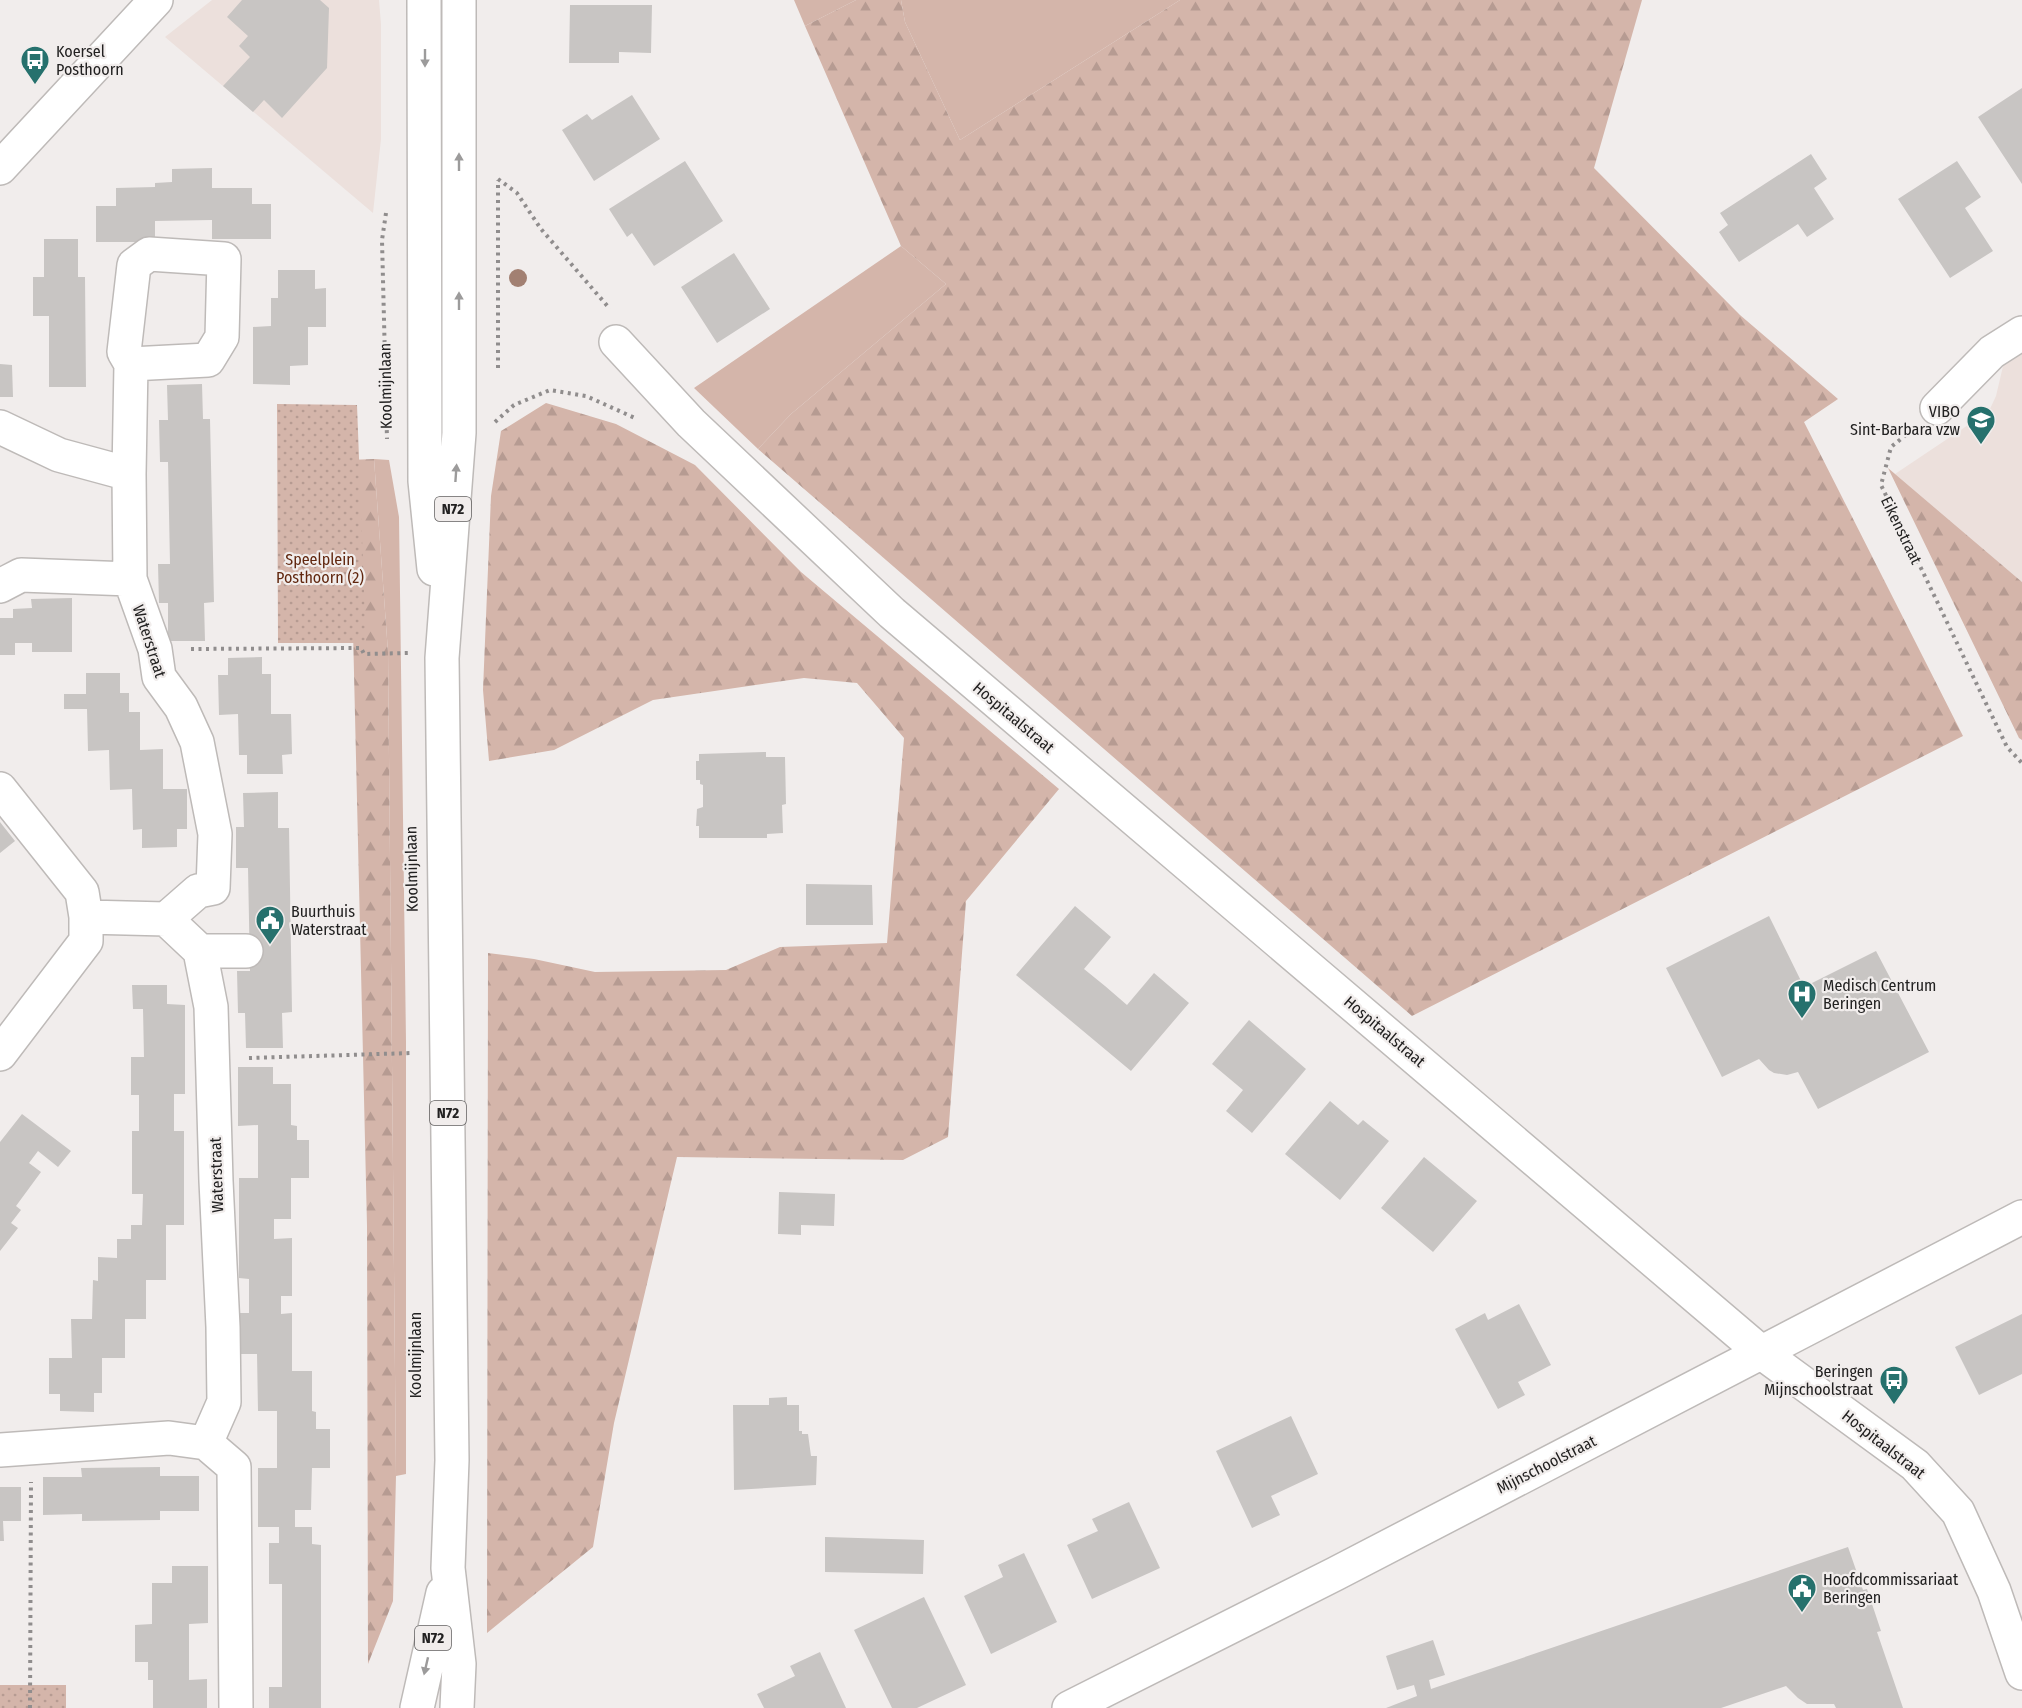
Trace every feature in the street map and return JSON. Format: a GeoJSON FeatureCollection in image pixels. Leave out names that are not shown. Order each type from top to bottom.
{"type":"FeatureCollection","features":[{"type":"Feature","properties":{"kind":"street"},"geometry":{"type":"LineString","coordinates":[[0,168],[156,0]]}},
{"type":"Feature","properties":{"kind":"street","name":"Koolmijnlaan"},"geometry":{"type":"LineString","coordinates":[[424,0],[425,481],[442,657],[452,1461],[448,1568],[459,1664],[457,1708]]}},
{"type":"Feature","properties":{"kind":"street","name":"Koolmijnlaan"},"geometry":{"type":"LineString","coordinates":[[442,657],[459,433],[459,0]]}},
{"type":"Feature","properties":{"kind":"street"},"geometry":{"type":"LineString","coordinates":[[1937,408],[1992,352],[2022,333]]}},
{"type":"Feature","properties":{"kind":"street","name":"Hospitaalstraat"},"geometry":{"type":"LineString","coordinates":[[616,342],[691,423],[892,613],[1762,1353],[1915,1465],[1958,1512],[1994,1591],[2022,1673]]}},
{"type":"Feature","properties":{"kind":"street","name":"Waterstraat"},"geometry":{"type":"LineString","coordinates":[[131,364],[130,579],[155,649],[159,677],[181,707],[197,742],[214,834],[213,888],[198,891],[166,919]]}},
{"type":"Feature","properties":{"kind":"street"},"geometry":{"type":"LineString","coordinates":[[0,427],[59,455],[129,474]]}},
{"type":"Feature","properties":{"kind":"street"},"geometry":{"type":"LineString","coordinates":[[0,586],[21,575],[130,579]]}},
{"type":"Feature","properties":{"kind":"street"},"geometry":{"type":"LineString","coordinates":[[0,789],[82,892],[86,917],[86,941],[0,1054]]}},
{"type":"Feature","properties":{"kind":"street"},"geometry":{"type":"LineString","coordinates":[[86,917],[166,919],[200,951],[246,951]]}},
{"type":"Feature","properties":{"kind":"street","name":"Waterstraat"},"geometry":{"type":"LineString","coordinates":[[200,951],[211,1007],[224,1402],[206,1443]]}},
{"type":"Feature","properties":{"kind":"street","name":"Mijnschoolstraat"},"geometry":{"type":"LineString","coordinates":[[1069,1708],[1345,1568],[2022,1217]]}},
{"type":"Feature","properties":{"kind":"street"},"geometry":{"type":"LineString","coordinates":[[15,1449],[169,1438],[206,1443],[234,1467],[236,1708]]}},
{"type":"Feature","properties":{"kind":"street","name":"Koolmijnlaan"},"geometry":{"type":"LineString","coordinates":[[417,1708],[448,1568]]}},
{"type":"Feature","properties":{"kind":"path"},"geometry":{"type":"LineString","coordinates":[[498,180],[517,193],[541,229],[614,313],[616,342]]}},
{"type":"Feature","properties":{"kind":"path","name":"Koolmijnlaan"},"geometry":{"type":"LineString","coordinates":[[386,211],[382,240],[386,435],[389,446]]}},
{"type":"Feature","properties":{"kind":"path"},"geometry":{"type":"LineString","coordinates":[[491,426],[514,405],[550,390],[586,396],[637,419]]}},
{"type":"Feature","properties":{"kind":"path","name":"Eikenstraat"},"geometry":{"type":"LineString","coordinates":[[1937,408],[1891,447],[1881,485],[2007,747],[2022,763]]}},
{"type":"Feature","properties":{"kind":"path"},"geometry":{"type":"LineString","coordinates":[[155,649],[361,648],[364,654],[409,653],[409,641]]}},
{"type":"Feature","properties":{"kind":"path"},"geometry":{"type":"LineString","coordinates":[[413,1042],[413,1064]]}},
{"type":"Feature","properties":{"kind":"path"},"geometry":{"type":"LineString","coordinates":[[212,1059],[413,1053]]}},
{"type":"Feature","properties":{"kind":"path"},"geometry":{"type":"LineString","coordinates":[[15,1449],[30,1708]]}},
{"type":"Feature","properties":{"kind":"shaded area"},"geometry":{"type":"Polygon","coordinates":[[[212,0],[379,0],[381,139],[373,213],[165,37],[212,0]]]}},
{"type":"Feature","properties":{"kind":"shaded area","name":"VIBO Sint-Barbara vzw"},"geometry":{"type":"Polygon","coordinates":[[[2022,350],[2022,582],[1895,474],[1989,411],[1996,396],[2004,362],[2022,350]]]}},
{"type":"Feature","properties":{"kind":"green space"},"geometry":{"type":"Polygon","coordinates":[[[794,0],[856,0],[805,26],[794,0]]]}},
{"type":"Feature","properties":{"kind":"green space"},"geometry":{"type":"Polygon","coordinates":[[[856,0],[901,0],[905,22],[960,140],[1180,0],[1642,0],[1594,168],[1740,315],[1838,399],[1804,422],[1963,736],[1412,1016],[758,449],[791,414],[946,284],[901,246],[805,26],[856,0]]]}},
{"type":"Feature","properties":{"kind":"green space"},"geometry":{"type":"Polygon","coordinates":[[[901,0],[1180,0],[960,140],[905,22],[901,0]]]}},
{"type":"Feature","properties":{"kind":"green space"},"geometry":{"type":"Polygon","coordinates":[[[901,246],[946,284],[791,414],[758,449],[694,388],[901,246]]]}},
{"type":"Feature","properties":{"kind":"green space"},"geometry":{"type":"Polygon","coordinates":[[[546,403],[616,424],[695,465],[801,572],[1059,789],[966,901],[948,1137],[903,1160],[677,1157],[614,1423],[593,1547],[487,1633],[488,953],[534,959],[595,972],[726,970],[780,947],[887,943],[904,738],[857,683],[804,678],[653,700],[554,750],[489,761],[483,690],[491,496],[501,431],[546,403]]]}},
{"type":"Feature","properties":{"kind":"green space","name":"Speelplein Posthoorn (2)"},"geometry":{"type":"Polygon","coordinates":[[[277,404],[357,405],[366,643],[278,643],[277,404]]]}},
{"type":"Feature","properties":{"kind":"green space"},"geometry":{"type":"Polygon","coordinates":[[[374,459],[389,460],[399,517],[406,1042],[406,1474],[396,1476],[388,652],[374,459]]]}},
{"type":"Feature","properties":{"kind":"green space"},"geometry":{"type":"Polygon","coordinates":[[[374,459],[388,652],[396,1476],[393,1601],[368,1664],[367,1226],[349,460],[374,459]]]}},
{"type":"Feature","properties":{"kind":"green space"},"geometry":{"type":"Polygon","coordinates":[[[1888,468],[2022,582],[2022,740],[2019,738],[1888,468]]]}},
{"type":"Feature","properties":{"kind":"green space"},"geometry":{"type":"Polygon","coordinates":[[[0,1685],[66,1685],[66,1708],[0,1708],[0,1685]]]}},
{"type":"Feature","properties":{"kind":"building"},"geometry":{"type":"Polygon","coordinates":[[[242,0],[320,0],[329,8],[327,68],[282,118],[264,100],[253,112],[223,86],[250,57],[239,46],[248,36],[227,17],[242,0]]]}},
{"type":"Feature","properties":{"kind":"building"},"geometry":{"type":"Polygon","coordinates":[[[570,5],[652,5],[651,53],[619,52],[619,63],[569,63],[570,5]]]}},
{"type":"Feature","properties":{"kind":"building"},"geometry":{"type":"Polygon","coordinates":[[[2022,88],[2022,184],[1978,117],[2022,88]]]}},
{"type":"Feature","properties":{"kind":"building"},"geometry":{"type":"Polygon","coordinates":[[[632,95],[660,139],[594,181],[562,130],[587,114],[592,120],[632,95]]]}},
{"type":"Feature","properties":{"kind":"building"},"geometry":{"type":"Polygon","coordinates":[[[1811,154],[1827,179],[1814,188],[1834,219],[1807,237],[1798,224],[1739,262],[1719,232],[1728,225],[1720,213],[1811,154]]]}},
{"type":"Feature","properties":{"kind":"building"},"geometry":{"type":"Polygon","coordinates":[[[685,161],[723,221],[654,266],[632,233],[627,237],[609,209],[685,161]]]}},
{"type":"Feature","properties":{"kind":"building"},"geometry":{"type":"Polygon","coordinates":[[[1957,161],[1981,197],[1965,208],[1993,251],[1950,278],[1898,199],[1957,161]]]}},
{"type":"Feature","properties":{"kind":"building"},"geometry":{"type":"Polygon","coordinates":[[[212,168],[212,188],[252,188],[252,204],[271,204],[271,239],[212,239],[212,220],[155,221],[155,242],[96,242],[96,206],[116,206],[116,188],[155,187],[155,183],[172,182],[172,169],[212,168]]]}},
{"type":"Feature","properties":{"kind":"building"},"geometry":{"type":"Polygon","coordinates":[[[44,239],[78,239],[78,277],[85,277],[86,387],[49,387],[49,316],[33,316],[33,277],[44,277],[44,239]]]}},
{"type":"Feature","properties":{"kind":"building"},"geometry":{"type":"Polygon","coordinates":[[[734,253],[770,309],[717,343],[681,287],[734,253]]]}},
{"type":"Feature","properties":{"kind":"building"},"geometry":{"type":"Polygon","coordinates":[[[278,270],[315,270],[315,289],[326,288],[326,327],[308,327],[308,365],[290,366],[290,385],[253,384],[253,327],[271,326],[271,298],[278,298],[278,270]]]}},
{"type":"Feature","properties":{"kind":"building"},"geometry":{"type":"Polygon","coordinates":[[[0,364],[12,365],[13,397],[0,397],[0,364]]]}},
{"type":"Feature","properties":{"kind":"building"},"geometry":{"type":"Polygon","coordinates":[[[202,384],[203,419],[210,419],[214,602],[204,603],[205,641],[168,641],[168,603],[159,603],[158,564],[170,564],[168,462],[160,462],[159,420],[168,420],[167,385],[202,384]]]}},
{"type":"Feature","properties":{"kind":"building"},"geometry":{"type":"Polygon","coordinates":[[[72,598],[72,652],[32,652],[32,643],[15,643],[15,655],[0,655],[0,618],[13,618],[13,609],[32,608],[31,599],[72,598]]]}},
{"type":"Feature","properties":{"kind":"building"},"geometry":{"type":"Polygon","coordinates":[[[262,657],[262,674],[271,674],[271,714],[291,714],[292,754],[282,755],[283,774],[247,774],[247,755],[239,755],[238,714],[219,715],[218,675],[228,675],[228,658],[262,657]]]}},
{"type":"Feature","properties":{"kind":"building"},"geometry":{"type":"Polygon","coordinates":[[[86,673],[120,673],[120,693],[129,693],[129,712],[140,712],[140,750],[163,749],[163,789],[187,789],[187,829],[177,829],[177,847],[142,848],[142,829],[133,830],[132,789],[110,790],[109,750],[88,751],[87,709],[64,709],[64,694],[86,694],[86,673]]]}},
{"type":"Feature","properties":{"kind":"building"},"geometry":{"type":"Polygon","coordinates":[[[766,752],[766,757],[785,757],[786,804],[782,805],[783,833],[767,834],[767,838],[699,838],[699,826],[696,826],[697,809],[703,807],[703,785],[700,784],[700,780],[696,780],[696,761],[699,761],[699,754],[766,752]]]}},
{"type":"Feature","properties":{"kind":"building"},"geometry":{"type":"Polygon","coordinates":[[[278,792],[278,828],[289,828],[292,1012],[282,1013],[283,1048],[246,1048],[245,1013],[238,1013],[237,971],[250,971],[248,868],[236,868],[236,827],[244,827],[243,793],[278,792]]]}},
{"type":"Feature","properties":{"kind":"building"},"geometry":{"type":"Polygon","coordinates":[[[0,822],[15,841],[0,853],[0,822]]]}},
{"type":"Feature","properties":{"kind":"building"},"geometry":{"type":"Polygon","coordinates":[[[806,884],[872,885],[873,925],[806,925],[806,884]]]}},
{"type":"Feature","properties":{"kind":"building"},"geometry":{"type":"Polygon","coordinates":[[[1075,906],[1111,937],[1084,969],[1127,1005],[1154,973],[1189,1003],[1131,1071],[1016,975],[1075,906]]]}},
{"type":"Feature","properties":{"kind":"building","name":"Medisch Centrum Beringen"},"geometry":{"type":"Polygon","coordinates":[[[1769,916],[1804,987],[1876,951],[1929,1052],[1818,1109],[1798,1072],[1787,1075],[1774,1073],[1759,1059],[1722,1077],[1666,968],[1769,916]]]}},
{"type":"Feature","properties":{"kind":"building"},"geometry":{"type":"Polygon","coordinates":[[[132,985],[167,985],[167,1004],[185,1005],[185,1094],[174,1094],[174,1131],[184,1131],[184,1225],[166,1225],[166,1280],[146,1280],[146,1319],[125,1319],[125,1358],[102,1358],[102,1393],[94,1393],[94,1412],[60,1411],[60,1394],[49,1394],[49,1358],[72,1358],[71,1319],[92,1319],[93,1280],[98,1281],[98,1257],[117,1258],[117,1239],[131,1239],[131,1225],[142,1225],[143,1194],[132,1194],[132,1131],[139,1131],[139,1095],[131,1095],[131,1057],[144,1057],[143,1009],[133,1009],[132,985]]]}},
{"type":"Feature","properties":{"kind":"building"},"geometry":{"type":"Polygon","coordinates":[[[1249,1020],[1306,1069],[1252,1133],[1226,1111],[1243,1090],[1212,1064],[1249,1020]]]}},
{"type":"Feature","properties":{"kind":"building"},"geometry":{"type":"Polygon","coordinates":[[[238,1067],[273,1067],[273,1084],[291,1084],[291,1125],[297,1126],[297,1140],[309,1140],[309,1178],[291,1178],[291,1219],[274,1219],[274,1239],[292,1238],[292,1296],[281,1296],[281,1314],[292,1313],[292,1371],[312,1371],[312,1411],[316,1412],[316,1429],[330,1429],[330,1468],[312,1468],[311,1510],[295,1510],[295,1527],[312,1527],[312,1544],[321,1545],[321,1708],[269,1708],[269,1687],[282,1687],[282,1584],[269,1584],[269,1543],[279,1543],[279,1527],[258,1527],[258,1468],[277,1468],[277,1411],[258,1411],[257,1354],[239,1354],[240,1313],[249,1313],[249,1279],[239,1278],[239,1178],[258,1178],[258,1125],[238,1126],[238,1067]]]}},
{"type":"Feature","properties":{"kind":"building"},"geometry":{"type":"Polygon","coordinates":[[[1330,1101],[1358,1125],[1363,1120],[1389,1141],[1340,1200],[1285,1154],[1330,1101]]]}},
{"type":"Feature","properties":{"kind":"building"},"geometry":{"type":"Polygon","coordinates":[[[22,1114],[71,1151],[58,1167],[38,1151],[29,1163],[41,1172],[16,1206],[21,1210],[11,1223],[18,1228],[0,1251],[0,1142],[22,1114]]]}},
{"type":"Feature","properties":{"kind":"building"},"geometry":{"type":"Polygon","coordinates":[[[1424,1157],[1477,1201],[1433,1252],[1381,1208],[1424,1157]]]}},
{"type":"Feature","properties":{"kind":"building"},"geometry":{"type":"Polygon","coordinates":[[[779,1192],[835,1194],[834,1226],[801,1225],[801,1235],[778,1234],[779,1192]]]}},
{"type":"Feature","properties":{"kind":"building"},"geometry":{"type":"Polygon","coordinates":[[[1519,1304],[1551,1365],[1518,1382],[1525,1395],[1498,1409],[1455,1329],[1485,1313],[1488,1320],[1519,1304]]]}},
{"type":"Feature","properties":{"kind":"building"},"geometry":{"type":"Polygon","coordinates":[[[2022,1314],[2022,1374],[1979,1395],[1955,1347],[2022,1314]]]}},
{"type":"Feature","properties":{"kind":"building"},"geometry":{"type":"Polygon","coordinates":[[[787,1397],[787,1405],[799,1405],[799,1431],[802,1431],[802,1434],[808,1434],[811,1456],[817,1456],[816,1485],[734,1490],[733,1405],[769,1405],[769,1398],[787,1397]]]}},
{"type":"Feature","properties":{"kind":"building"},"geometry":{"type":"Polygon","coordinates":[[[1291,1416],[1318,1474],[1271,1496],[1280,1515],[1252,1528],[1216,1451],[1291,1416]]]}},
{"type":"Feature","properties":{"kind":"building"},"geometry":{"type":"Polygon","coordinates":[[[160,1467],[160,1476],[199,1476],[199,1511],[160,1511],[160,1520],[82,1521],[82,1514],[43,1515],[43,1477],[82,1477],[81,1468],[160,1467]]]}},
{"type":"Feature","properties":{"kind":"building"},"geometry":{"type":"Polygon","coordinates":[[[0,1487],[21,1487],[21,1521],[3,1521],[4,1541],[0,1541],[0,1487]]]}},
{"type":"Feature","properties":{"kind":"building"},"geometry":{"type":"Polygon","coordinates":[[[1129,1502],[1160,1568],[1092,1599],[1067,1545],[1098,1531],[1092,1519],[1129,1502]]]}},
{"type":"Feature","properties":{"kind":"building"},"geometry":{"type":"Polygon","coordinates":[[[825,1537],[924,1540],[923,1574],[825,1572],[825,1537]]]}},
{"type":"Feature","properties":{"kind":"building"},"geometry":{"type":"Polygon","coordinates":[[[1848,1547],[1863,1590],[1867,1589],[1881,1631],[1877,1632],[1903,1708],[1836,1708],[1834,1704],[1807,1704],[1786,1686],[1721,1708],[1386,1708],[1417,1696],[1414,1685],[1397,1690],[1386,1656],[1433,1640],[1445,1675],[1429,1680],[1431,1689],[1848,1547]]]}},
{"type":"Feature","properties":{"kind":"building"},"geometry":{"type":"Polygon","coordinates":[[[1024,1553],[1057,1622],[991,1654],[964,1596],[1003,1577],[998,1565],[1024,1553]]]}},
{"type":"Feature","properties":{"kind":"building"},"geometry":{"type":"Polygon","coordinates":[[[172,1566],[208,1566],[208,1623],[189,1624],[189,1680],[207,1679],[207,1708],[153,1708],[153,1680],[148,1680],[148,1662],[135,1662],[135,1625],[152,1624],[152,1583],[172,1583],[172,1566]]]}},
{"type":"Feature","properties":{"kind":"building"},"geometry":{"type":"Polygon","coordinates":[[[924,1597],[966,1685],[917,1708],[892,1708],[854,1630],[924,1597]]]}},
{"type":"Feature","properties":{"kind":"building"},"geometry":{"type":"Polygon","coordinates":[[[820,1652],[846,1708],[764,1708],[757,1694],[795,1676],[790,1666],[820,1652]]]}},
{"type":"Feature","properties":{"kind":"place","name":"Koersel Posthoorn"},"geometry":{"type":"Point","coordinates":[35,86]}},
{"type":"Feature","properties":{"kind":"place","name":"VIBO Sint-Barbara vzw"},"geometry":{"type":"Point","coordinates":[1981,446]}},
{"type":"Feature","properties":{"kind":"place","name":"Buurthuis Waterstraat"},"geometry":{"type":"Point","coordinates":[270,946]}},
{"type":"Feature","properties":{"kind":"place","name":"Medisch Centrum Beringen"},"geometry":{"type":"Point","coordinates":[1802,1020]}},
{"type":"Feature","properties":{"kind":"place","name":"Beringen Mijnschoolstraat"},"geometry":{"type":"Point","coordinates":[1894,1406]}},
{"type":"Feature","properties":{"kind":"place","name":"Hoofdcommissariaat Beringen"},"geometry":{"type":"Point","coordinates":[1802,1614]}}]}
